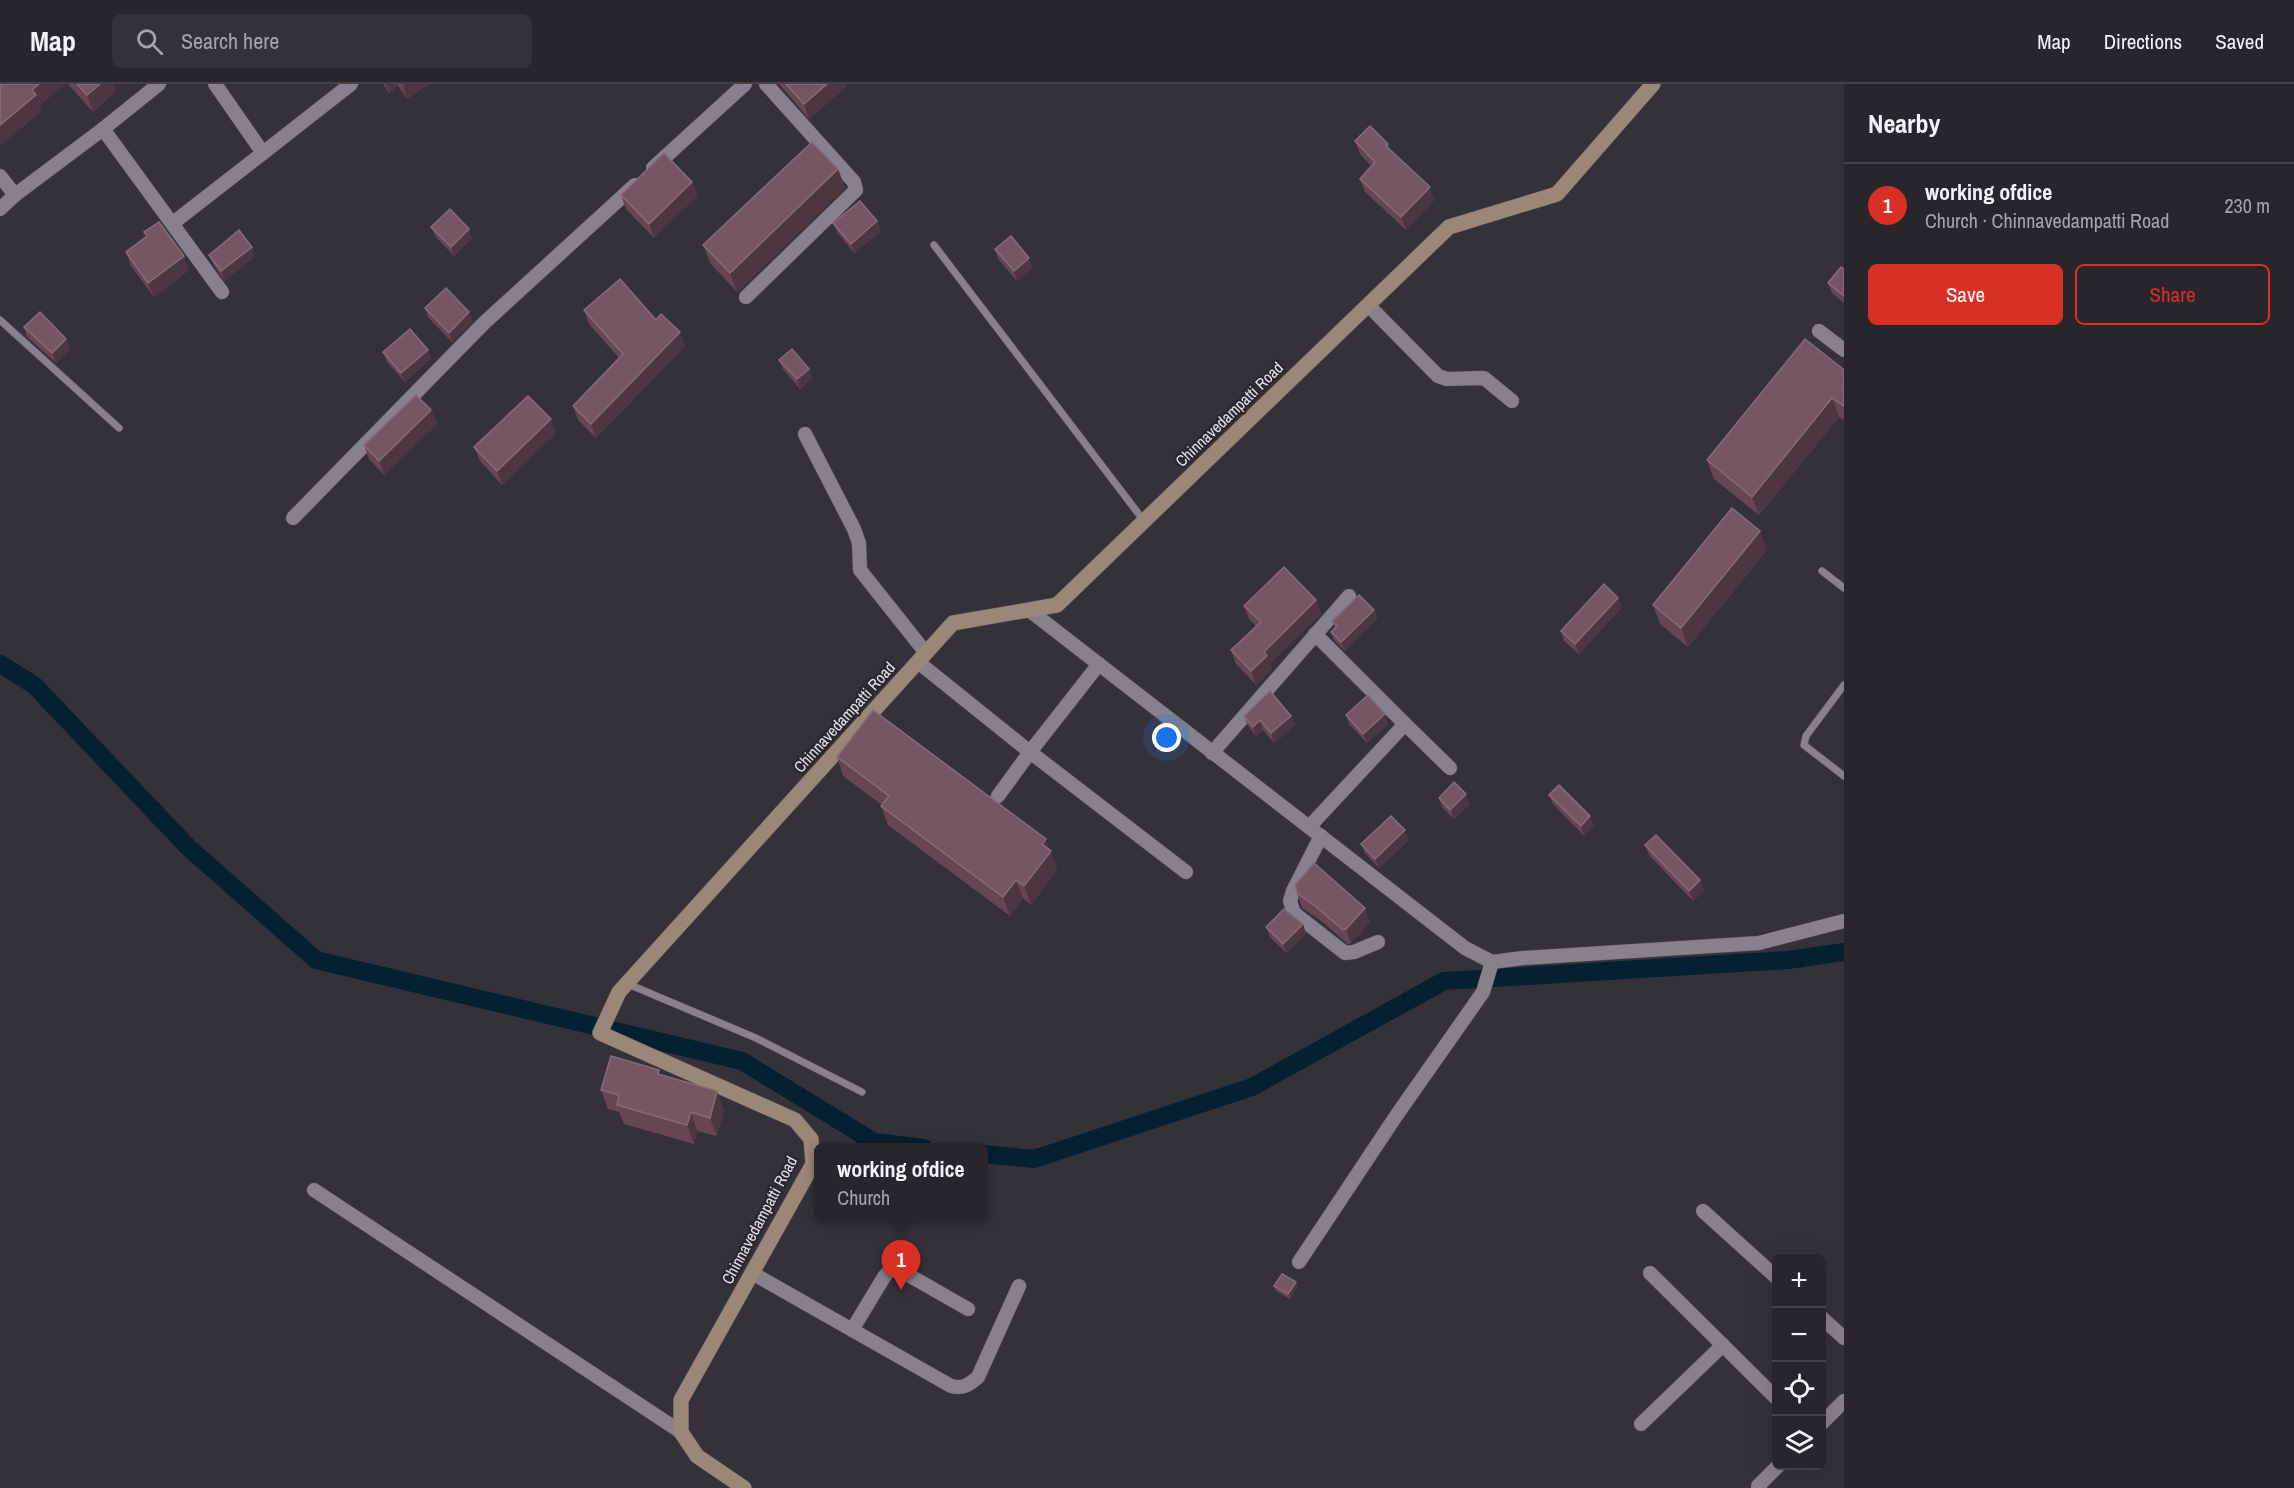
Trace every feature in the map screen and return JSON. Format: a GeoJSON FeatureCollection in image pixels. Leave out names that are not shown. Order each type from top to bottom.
{"type":"FeatureCollection","features":[{"type":"Feature","properties":{"kind":"street"},"geometry":{"type":"LineString","coordinates":[[0,209],[159,84]]}},
{"type":"Feature","properties":{"kind":"street"},"geometry":{"type":"LineString","coordinates":[[215,84],[262,153]]}},
{"type":"Feature","properties":{"kind":"street"},"geometry":{"type":"LineString","coordinates":[[173,223],[351,84]]}},
{"type":"Feature","properties":{"kind":"street"},"geometry":{"type":"LineString","coordinates":[[293,518],[484,323],[745,84]]}},
{"type":"Feature","properties":{"kind":"street"},"geometry":{"type":"LineString","coordinates":[[746,297],[856,190],[854,182],[766,84]]}},
{"type":"Feature","properties":{"kind":"street","name":"Chinnavedampatti Road"},"geometry":{"type":"LineString","coordinates":[[681,1432],[681,1400],[813,1164],[811,1139],[795,1120],[600,1033],[624,988],[953,623],[1056,605],[1449,227],[1557,194],[1653,84]]}},
{"type":"Feature","properties":{"kind":"street"},"geometry":{"type":"LineString","coordinates":[[104,129],[222,292]]}},
{"type":"Feature","properties":{"kind":"street"},"geometry":{"type":"LineString","coordinates":[[0,176],[15,195]]}},
{"type":"Feature","properties":{"kind":"street"},"geometry":{"type":"LineString","coordinates":[[1368,305],[1438,376],[1447,379],[1484,378],[1512,401]]}},
{"type":"Feature","properties":{"kind":"street"},"geometry":{"type":"LineString","coordinates":[[1819,331],[1844,350]]}},
{"type":"Feature","properties":{"kind":"street"},"geometry":{"type":"LineString","coordinates":[[805,434],[854,529],[859,543],[860,570],[922,657],[1030,752],[1186,872]]}},
{"type":"Feature","properties":{"kind":"street"},"geometry":{"type":"LineString","coordinates":[[1212,753],[1349,596]]}},
{"type":"Feature","properties":{"kind":"street"},"geometry":{"type":"LineString","coordinates":[[1029,610],[1465,948],[1491,963],[1523,958],[1759,943],[1844,921]]}},
{"type":"Feature","properties":{"kind":"street"},"geometry":{"type":"LineString","coordinates":[[1315,634],[1450,768]]}},
{"type":"Feature","properties":{"kind":"street"},"geometry":{"type":"LineString","coordinates":[[998,796],[1099,664]]}},
{"type":"Feature","properties":{"kind":"street"},"geometry":{"type":"LineString","coordinates":[[1309,827],[1405,724]]}},
{"type":"Feature","properties":{"kind":"street"},"geometry":{"type":"LineString","coordinates":[[1321,836],[1293,891],[1290,901],[1294,913],[1345,953],[1354,952],[1378,942]]}},
{"type":"Feature","properties":{"kind":"street"},"geometry":{"type":"LineString","coordinates":[[1299,1262],[1396,1116],[1483,992],[1491,963]]}},
{"type":"Feature","properties":{"kind":"street"},"geometry":{"type":"LineString","coordinates":[[314,1190],[681,1432],[697,1456],[744,1488]]}},
{"type":"Feature","properties":{"kind":"street"},"geometry":{"type":"LineString","coordinates":[[1703,1211],[1772,1273]]}},
{"type":"Feature","properties":{"kind":"street"},"geometry":{"type":"LineString","coordinates":[[852,1330],[884,1277],[889,1271],[898,1269],[968,1309]]}},
{"type":"Feature","properties":{"kind":"street"},"geometry":{"type":"LineString","coordinates":[[752,1273],[951,1386],[959,1388],[969,1386],[978,1377],[1019,1286]]}},
{"type":"Feature","properties":{"kind":"street"},"geometry":{"type":"LineString","coordinates":[[1650,1273],[1772,1394]]}},
{"type":"Feature","properties":{"kind":"street"},"geometry":{"type":"LineString","coordinates":[[1826,1322],[1844,1338]]}},
{"type":"Feature","properties":{"kind":"street"},"geometry":{"type":"LineString","coordinates":[[1641,1424],[1723,1345]]}},
{"type":"Feature","properties":{"kind":"street"},"geometry":{"type":"LineString","coordinates":[[1826,1418],[1844,1401]]}},
{"type":"Feature","properties":{"kind":"street"},"geometry":{"type":"LineString","coordinates":[[1760,1488],[1758,1486],[1774,1470]]}},
{"type":"Feature","properties":{"kind":"lane"},"geometry":{"type":"LineString","coordinates":[[934,245],[1144,521]]}},
{"type":"Feature","properties":{"kind":"lane"},"geometry":{"type":"LineString","coordinates":[[0,320],[119,428]]}},
{"type":"Feature","properties":{"kind":"lane"},"geometry":{"type":"LineString","coordinates":[[1822,571],[1844,588]]}},
{"type":"Feature","properties":{"kind":"lane"},"geometry":{"type":"LineString","coordinates":[[1844,685],[1806,736],[1804,745],[1844,776]]}},
{"type":"Feature","properties":{"kind":"lane"},"geometry":{"type":"LineString","coordinates":[[624,988],[756,1038],[862,1092]]}},
{"type":"Feature","properties":{"kind":"building"},"geometry":{"type":"Polygon","coordinates":[[[0,84],[39,84],[32,90],[36,95],[0,125],[0,84]]]}},
{"type":"Feature","properties":{"kind":"building"},"geometry":{"type":"Polygon","coordinates":[[[77,84],[100,84],[87,95],[77,84]]]}},
{"type":"Feature","properties":{"kind":"building"},"geometry":{"type":"Polygon","coordinates":[[[786,84],[827,84],[804,104],[786,84]]]}},
{"type":"Feature","properties":{"kind":"building"},"geometry":{"type":"Polygon","coordinates":[[[1370,126],[1388,144],[1386,146],[1430,187],[1401,217],[1360,179],[1375,162],[1355,141],[1370,126]]]}},
{"type":"Feature","properties":{"kind":"building"},"geometry":{"type":"Polygon","coordinates":[[[812,142],[838,169],[730,273],[703,245],[812,142]]]}},
{"type":"Feature","properties":{"kind":"building"},"geometry":{"type":"Polygon","coordinates":[[[664,153],[692,182],[649,224],[621,195],[664,153]]]}},
{"type":"Feature","properties":{"kind":"building"},"geometry":{"type":"Polygon","coordinates":[[[860,201],[877,221],[851,244],[833,223],[860,201]]]}},
{"type":"Feature","properties":{"kind":"building"},"geometry":{"type":"Polygon","coordinates":[[[450,209],[469,229],[451,247],[431,227],[450,209]]]}},
{"type":"Feature","properties":{"kind":"building"},"geometry":{"type":"Polygon","coordinates":[[[159,222],[184,256],[148,283],[126,252],[147,236],[144,232],[159,222]]]}},
{"type":"Feature","properties":{"kind":"building"},"geometry":{"type":"Polygon","coordinates":[[[239,230],[252,247],[221,271],[209,255],[239,230]]]}},
{"type":"Feature","properties":{"kind":"building"},"geometry":{"type":"Polygon","coordinates":[[[1011,236],[1029,258],[1014,271],[995,249],[1011,236]]]}},
{"type":"Feature","properties":{"kind":"building"},"geometry":{"type":"Polygon","coordinates":[[[1841,267],[1844,269],[1844,296],[1828,283],[1841,267]]]}},
{"type":"Feature","properties":{"kind":"building"},"geometry":{"type":"Polygon","coordinates":[[[620,279],[656,320],[661,314],[680,332],[591,424],[573,406],[623,354],[584,310],[620,279]]]}},
{"type":"Feature","properties":{"kind":"building"},"geometry":{"type":"Polygon","coordinates":[[[446,288],[469,312],[449,333],[425,308],[446,288]]]}},
{"type":"Feature","properties":{"kind":"building"},"geometry":{"type":"Polygon","coordinates":[[[40,312],[66,339],[52,353],[24,327],[40,312]]]}},
{"type":"Feature","properties":{"kind":"building"},"geometry":{"type":"Polygon","coordinates":[[[410,329],[428,350],[401,373],[383,352],[410,329]]]}},
{"type":"Feature","properties":{"kind":"building"},"geometry":{"type":"Polygon","coordinates":[[[1805,339],[1844,370],[1844,406],[1832,398],[1752,497],[1707,460],[1805,339]]]}},
{"type":"Feature","properties":{"kind":"building"},"geometry":{"type":"Polygon","coordinates":[[[792,349],[809,369],[797,379],[779,360],[792,349]]]}},
{"type":"Feature","properties":{"kind":"building"},"geometry":{"type":"Polygon","coordinates":[[[416,395],[431,410],[379,461],[364,445],[416,395]]]}},
{"type":"Feature","properties":{"kind":"building"},"geometry":{"type":"Polygon","coordinates":[[[528,396],[551,419],[497,471],[474,447],[528,396]]]}},
{"type":"Feature","properties":{"kind":"building"},"geometry":{"type":"Polygon","coordinates":[[[1732,508],[1760,531],[1681,628],[1653,605],[1732,508]]]}},
{"type":"Feature","properties":{"kind":"building"},"geometry":{"type":"Polygon","coordinates":[[[1284,567],[1316,600],[1264,652],[1267,656],[1251,671],[1231,650],[1261,622],[1244,606],[1284,567]]]}},
{"type":"Feature","properties":{"kind":"building"},"geometry":{"type":"Polygon","coordinates":[[[1604,584],[1618,598],[1575,644],[1561,631],[1604,584]]]}},
{"type":"Feature","properties":{"kind":"building"},"geometry":{"type":"Polygon","coordinates":[[[1359,595],[1374,610],[1341,642],[1331,632],[1337,626],[1332,621],[1359,595]]]}},
{"type":"Feature","properties":{"kind":"building"},"geometry":{"type":"Polygon","coordinates":[[[1270,691],[1291,716],[1271,733],[1260,720],[1253,727],[1244,716],[1270,691]]]}},
{"type":"Feature","properties":{"kind":"building"},"geometry":{"type":"Polygon","coordinates":[[[1368,695],[1385,714],[1363,734],[1346,715],[1368,695]]]}},
{"type":"Feature","properties":{"kind":"building"},"geometry":{"type":"Polygon","coordinates":[[[873,710],[1046,839],[1042,844],[1051,851],[1024,886],[1016,880],[1003,897],[881,806],[889,796],[837,757],[873,710]]]}},
{"type":"Feature","properties":{"kind":"building"},"geometry":{"type":"Polygon","coordinates":[[[1454,782],[1466,794],[1450,810],[1439,798],[1454,782]]]}},
{"type":"Feature","properties":{"kind":"building"},"geometry":{"type":"Polygon","coordinates":[[[1559,785],[1590,816],[1581,826],[1549,795],[1559,785]]]}},
{"type":"Feature","properties":{"kind":"building"},"geometry":{"type":"Polygon","coordinates":[[[1391,816],[1405,830],[1375,859],[1361,844],[1391,816]]]}},
{"type":"Feature","properties":{"kind":"building"},"geometry":{"type":"Polygon","coordinates":[[[1656,835],[1700,880],[1689,891],[1645,845],[1656,835]]]}},
{"type":"Feature","properties":{"kind":"building"},"geometry":{"type":"Polygon","coordinates":[[[1314,863],[1365,908],[1346,929],[1343,930],[1297,893],[1295,885],[1314,863]]]}},
{"type":"Feature","properties":{"kind":"building"},"geometry":{"type":"Polygon","coordinates":[[[1284,909],[1303,924],[1283,944],[1266,927],[1284,909]]]}},
{"type":"Feature","properties":{"kind":"building"},"geometry":{"type":"Polygon","coordinates":[[[611,1056],[659,1070],[658,1074],[717,1091],[710,1118],[691,1112],[687,1125],[617,1105],[619,1095],[601,1090],[611,1056]]]}},
{"type":"Feature","properties":{"kind":"building"},"geometry":{"type":"Polygon","coordinates":[[[1282,1274],[1296,1282],[1288,1294],[1274,1286],[1282,1274]]]}},
{"type":"Feature","properties":{"kind":"waterway"},"geometry":{"type":"LineString","coordinates":[[0,664],[34,685],[188,847],[316,960],[742,1061],[874,1142],[882,1143]]}},
{"type":"Feature","properties":{"kind":"waterway"},"geometry":{"type":"LineString","coordinates":[[988,1154],[1034,1159],[1252,1087],[1444,981],[1788,960],[1844,952]]}},
{"type":"Feature","properties":{"kind":"place","name":"working ofdice"},"geometry":{"type":"Point","coordinates":[901,1290]}}]}
